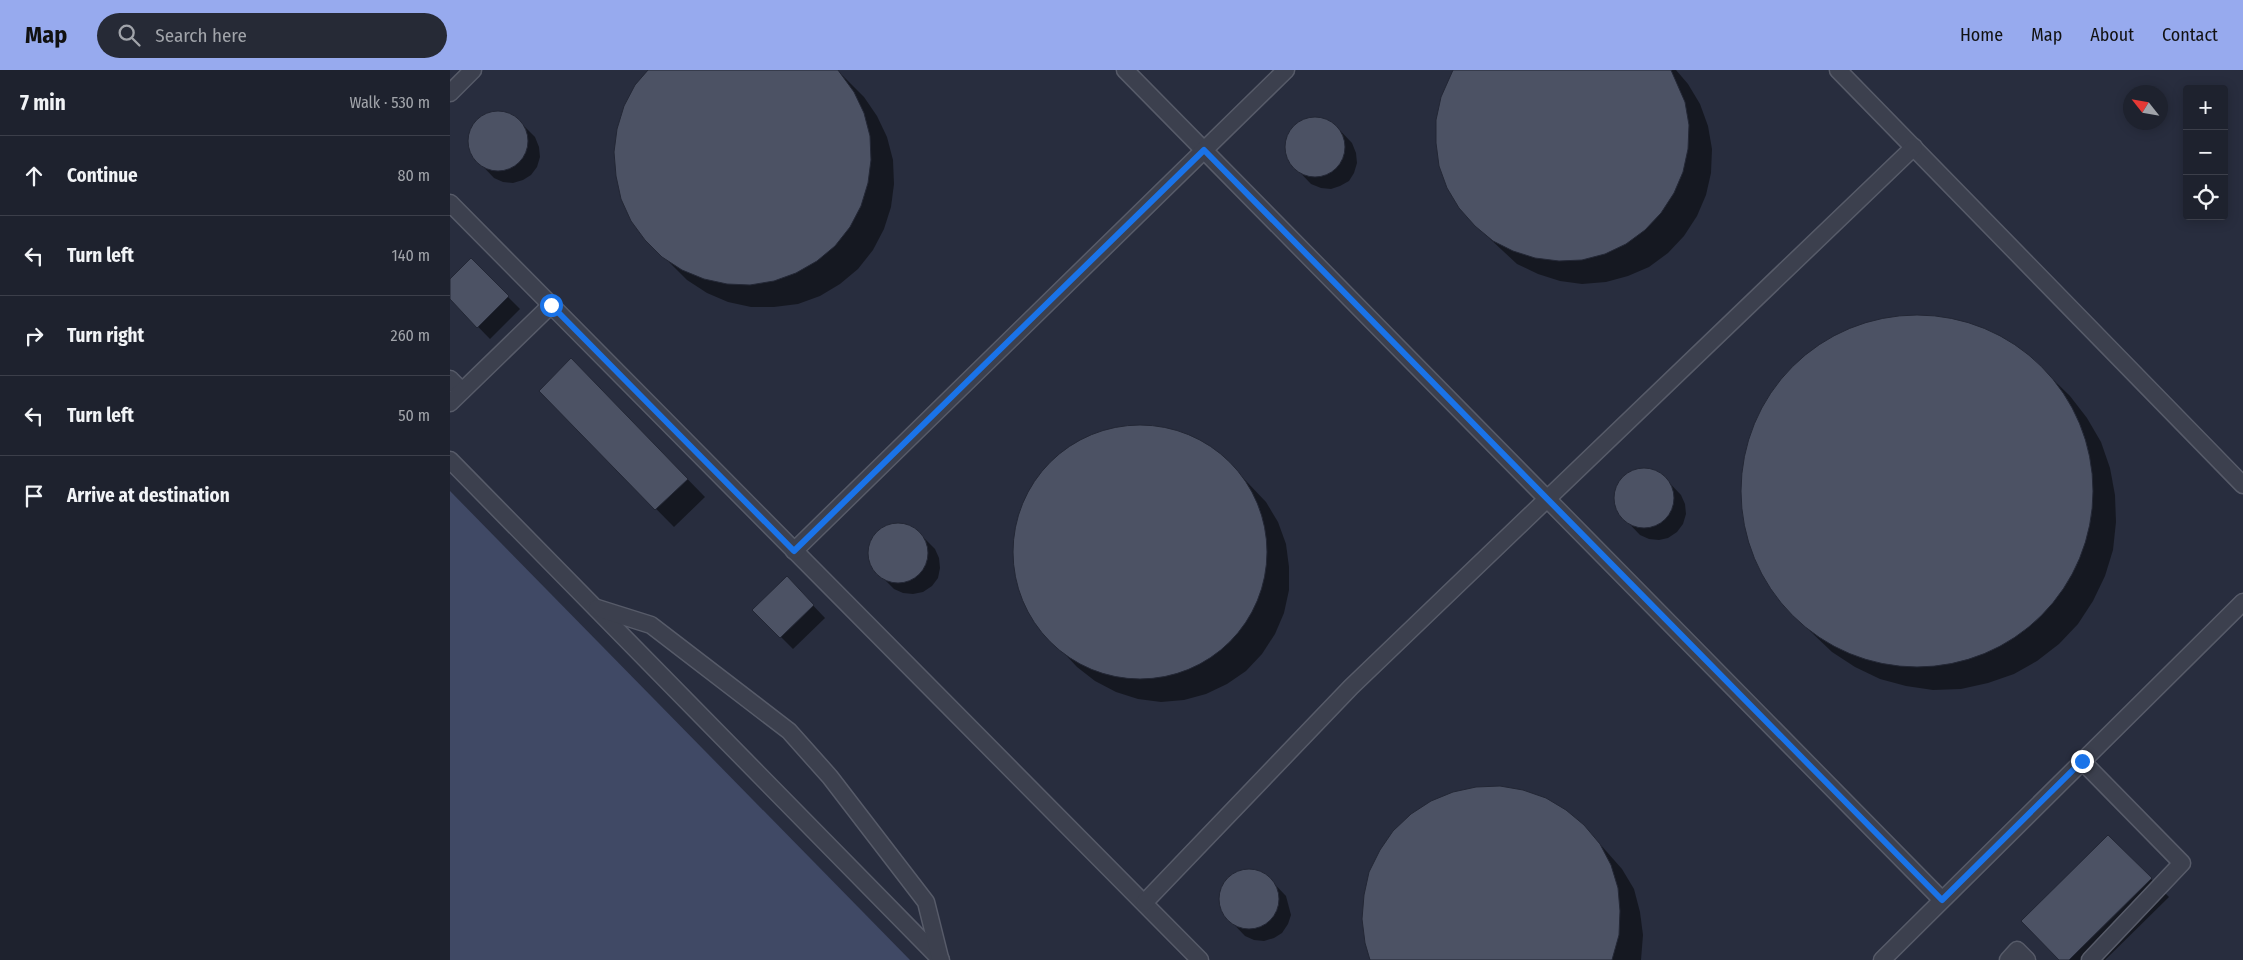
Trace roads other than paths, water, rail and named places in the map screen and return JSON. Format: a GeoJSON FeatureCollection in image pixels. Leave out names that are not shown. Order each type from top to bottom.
{"type":"FeatureCollection","features":[{"type":"Feature","properties":{"kind":"lane"},"geometry":{"type":"LineString","coordinates":[[450,93],[473,70]]}},
{"type":"Feature","properties":{"kind":"lane"},"geometry":{"type":"LineString","coordinates":[[1125,70],[1942,900]]}},
{"type":"Feature","properties":{"kind":"lane"},"geometry":{"type":"LineString","coordinates":[[794,551],[1286,70]]}},
{"type":"Feature","properties":{"kind":"lane"},"geometry":{"type":"LineString","coordinates":[[1838,70],[2243,485]]}},
{"type":"Feature","properties":{"kind":"lane"},"geometry":{"type":"LineString","coordinates":[[1144,903],[1351,687],[1914,147]]}},
{"type":"Feature","properties":{"kind":"lane"},"geometry":{"type":"LineString","coordinates":[[450,203],[1200,960]]}},
{"type":"Feature","properties":{"kind":"lane"},"geometry":{"type":"LineString","coordinates":[[450,403],[551,305]]}},
{"type":"Feature","properties":{"kind":"lane"},"geometry":{"type":"LineString","coordinates":[[450,379],[462,391]]}},
{"type":"Feature","properties":{"kind":"lane"},"geometry":{"type":"LineString","coordinates":[[450,460],[940,959]]}},
{"type":"Feature","properties":{"kind":"lane"},"geometry":{"type":"LineString","coordinates":[[1882,960],[2243,602]]}},
{"type":"Feature","properties":{"kind":"lane"},"geometry":{"type":"LineString","coordinates":[[595,607],[651,626],[789,731],[830,777],[926,902],[940,959]]}},
{"type":"Feature","properties":{"kind":"lane"},"geometry":{"type":"LineString","coordinates":[[2082,761],[2182,863],[2090,960]]}},
{"type":"Feature","properties":{"kind":"lane"},"geometry":{"type":"LineString","coordinates":[[2008,960],[2017,950],[2027,960]]}},
{"type":"Feature","properties":{"kind":"water"},"geometry":{"type":"Polygon","coordinates":[[[450,491],[910,960],[450,960],[450,491]]]}}]}
